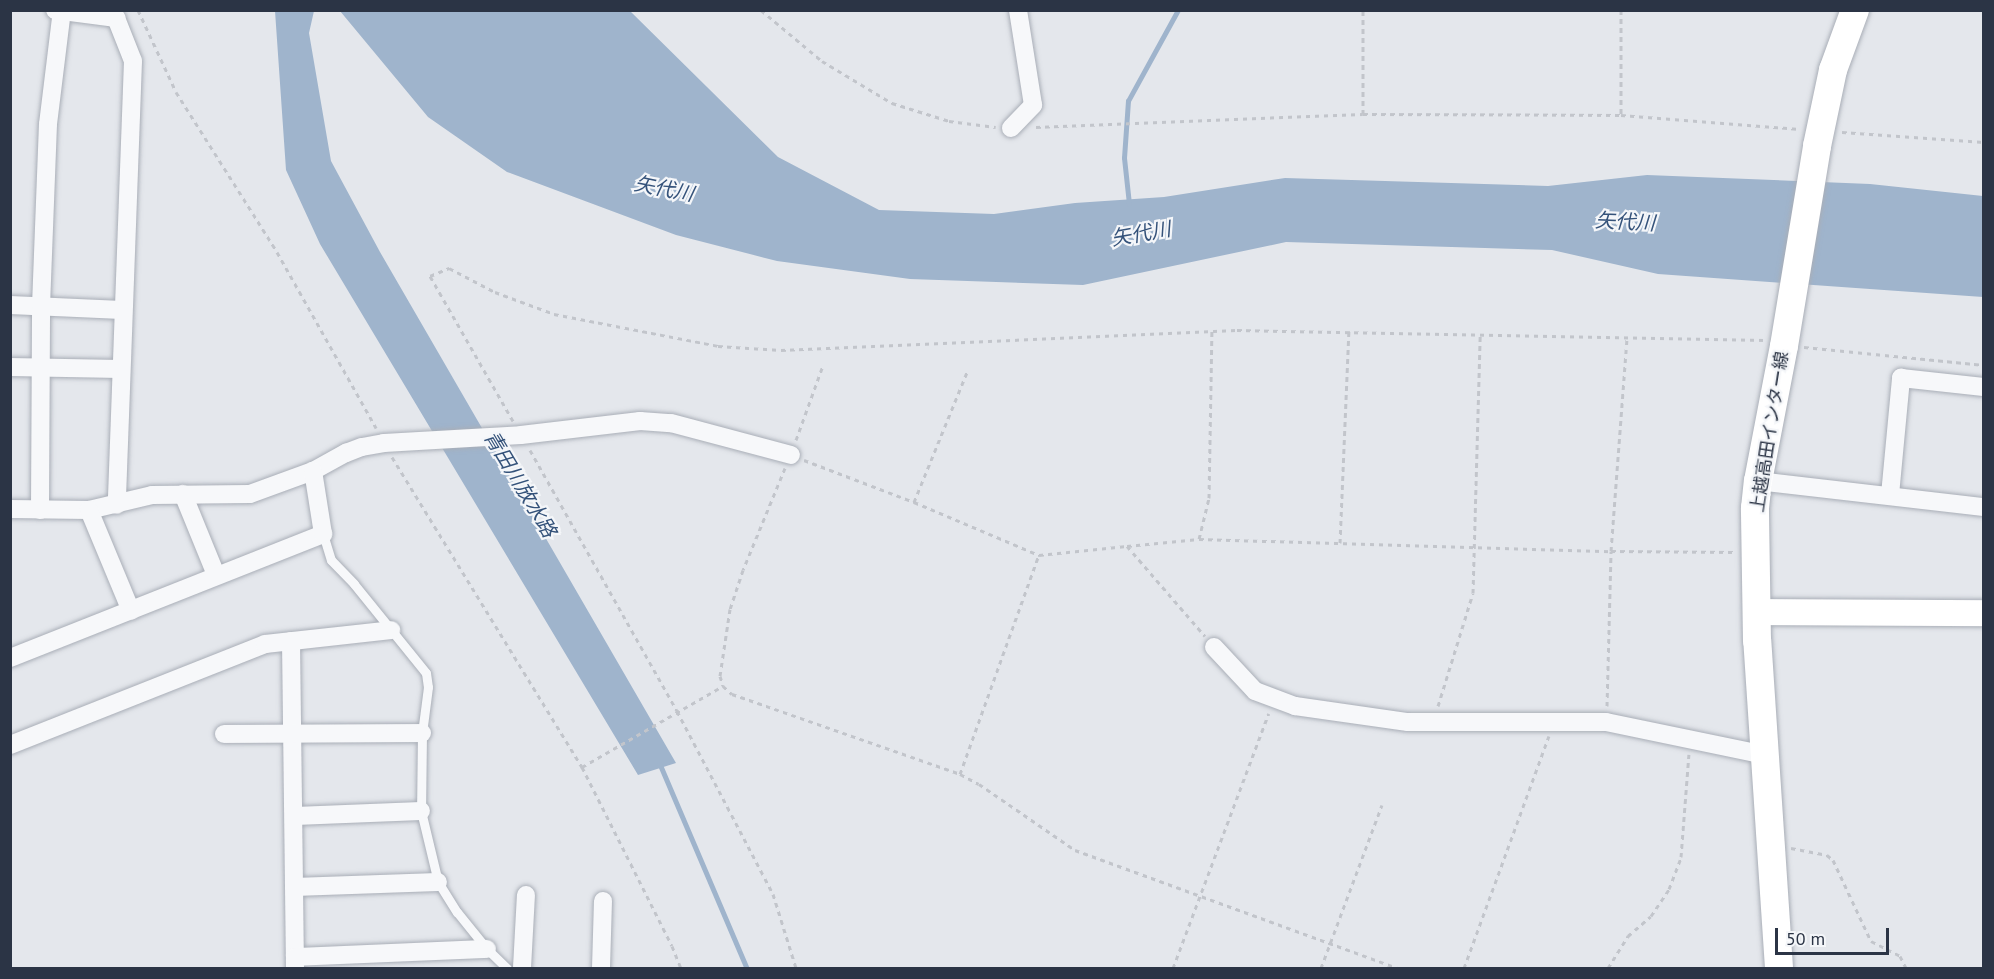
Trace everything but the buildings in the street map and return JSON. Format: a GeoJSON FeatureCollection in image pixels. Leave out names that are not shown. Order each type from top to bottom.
{"type":"FeatureCollection","features":[{"type":"Feature","properties":{"kind":"main road","name":"上越高田インター線"},"geometry":{"type":"LineString","coordinates":[[1779,969],[1754,552],[1758,481],[1784,343],[1818,138],[1833,70],[1855,10]]}},
{"type":"Feature","properties":{"kind":"street"},"geometry":{"type":"LineString","coordinates":[[1011,128],[1033,105],[1018,10]]}},
{"type":"Feature","properties":{"kind":"street"},"geometry":{"type":"LineString","coordinates":[[40,510],[41,306],[48,124],[60,11],[116,18],[133,61],[122,310],[117,505]]}},
{"type":"Feature","properties":{"kind":"street"},"geometry":{"type":"LineString","coordinates":[[10,305],[122,310]]}},
{"type":"Feature","properties":{"kind":"street"},"geometry":{"type":"LineString","coordinates":[[10,367],[121,369]]}},
{"type":"Feature","properties":{"kind":"street"},"geometry":{"type":"LineString","coordinates":[[1890,495],[1901,378],[1983,387]]}},
{"type":"Feature","properties":{"kind":"street"},"geometry":{"type":"LineString","coordinates":[[10,509],[89,510],[152,495],[249,494],[314,471],[346,453],[384,443],[521,435],[640,421],[671,423],[791,455]]}},
{"type":"Feature","properties":{"kind":"street"},"geometry":{"type":"LineString","coordinates":[[10,658],[323,534],[314,471]]}},
{"type":"Feature","properties":{"kind":"street"},"geometry":{"type":"LineString","coordinates":[[1758,481],[1983,507]]}},
{"type":"Feature","properties":{"kind":"street"},"geometry":{"type":"LineString","coordinates":[[183,494],[216,575]]}},
{"type":"Feature","properties":{"kind":"street"},"geometry":{"type":"LineString","coordinates":[[89,510],[131,611]]}},
{"type":"Feature","properties":{"kind":"street"},"geometry":{"type":"LineString","coordinates":[[1757,612],[1983,614]]}},
{"type":"Feature","properties":{"kind":"street"},"geometry":{"type":"LineString","coordinates":[[10,745],[265,644],[391,630]]}},
{"type":"Feature","properties":{"kind":"street"},"geometry":{"type":"LineString","coordinates":[[291,641],[295,816],[295,963],[487,949]]}},
{"type":"Feature","properties":{"kind":"street"},"geometry":{"type":"LineString","coordinates":[[1214,646],[1255,691],[1274,700],[1353,716],[1433,723],[1606,722],[1765,755]]}},
{"type":"Feature","properties":{"kind":"street"},"geometry":{"type":"LineString","coordinates":[[224,734],[422,733]]}},
{"type":"Feature","properties":{"kind":"street"},"geometry":{"type":"LineString","coordinates":[[295,816],[421,812]]}},
{"type":"Feature","properties":{"kind":"street"},"geometry":{"type":"LineString","coordinates":[[294,887],[438,882]]}},
{"type":"Feature","properties":{"kind":"street"},"geometry":{"type":"LineString","coordinates":[[522,969],[526,895]]}},
{"type":"Feature","properties":{"kind":"street"},"geometry":{"type":"LineString","coordinates":[[601,969],[603,901]]}},
{"type":"Feature","properties":{"kind":"lane"},"geometry":{"type":"LineString","coordinates":[[323,534],[330,560],[354,584],[426,673],[428,687],[422,733],[421,812],[438,882],[456,912],[507,969]]}},
{"type":"Feature","properties":{"kind":"path"},"geometry":{"type":"LineString","coordinates":[[138,10],[176,92],[277,252],[384,443],[582,767],[672,946],[681,969]]}},
{"type":"Feature","properties":{"kind":"path"},"geometry":{"type":"LineString","coordinates":[[761,10],[822,61],[892,103],[949,121],[1011,128],[1143,120],[1363,114],[1621,115],[1818,138],[1983,142]]}},
{"type":"Feature","properties":{"kind":"path"},"geometry":{"type":"LineString","coordinates":[[1363,10],[1363,114]]}},
{"type":"Feature","properties":{"kind":"path"},"geometry":{"type":"LineString","coordinates":[[1621,10],[1621,115]]}},
{"type":"Feature","properties":{"kind":"path"},"geometry":{"type":"LineString","coordinates":[[796,969],[773,894],[676,711],[430,276],[449,268],[495,292],[554,314],[718,346],[781,350],[1212,331],[1348,330],[1784,343],[1983,365]]}},
{"type":"Feature","properties":{"kind":"path"},"geometry":{"type":"LineString","coordinates":[[1340,543],[1348,330]]}},
{"type":"Feature","properties":{"kind":"path"},"geometry":{"type":"LineString","coordinates":[[1199,539],[1209,498],[1212,331]]}},
{"type":"Feature","properties":{"kind":"path"},"geometry":{"type":"LineString","coordinates":[[1433,723],[1473,593],[1480,334]]}},
{"type":"Feature","properties":{"kind":"path"},"geometry":{"type":"LineString","coordinates":[[1606,722],[1611,551],[1627,337]]}},
{"type":"Feature","properties":{"kind":"path"},"geometry":{"type":"LineString","coordinates":[[822,368],[791,455],[743,570],[730,609],[720,658],[720,676],[723,686],[732,694],[960,774],[979,784],[1075,850],[1397,969]]}},
{"type":"Feature","properties":{"kind":"path"},"geometry":{"type":"LineString","coordinates":[[914,502],[968,370]]}},
{"type":"Feature","properties":{"kind":"path"},"geometry":{"type":"LineString","coordinates":[[791,455],[914,502],[1039,555],[1199,539],[1611,551],[1754,552]]}},
{"type":"Feature","properties":{"kind":"path"},"geometry":{"type":"LineString","coordinates":[[1127,546],[1214,646]]}},
{"type":"Feature","properties":{"kind":"path"},"geometry":{"type":"LineString","coordinates":[[960,774],[1039,555]]}},
{"type":"Feature","properties":{"kind":"path"},"geometry":{"type":"LineString","coordinates":[[582,767],[723,686]]}},
{"type":"Feature","properties":{"kind":"path"},"geometry":{"type":"LineString","coordinates":[[1173,969],[1274,700]]}},
{"type":"Feature","properties":{"kind":"path"},"geometry":{"type":"LineString","coordinates":[[1464,969],[1554,722]]}},
{"type":"Feature","properties":{"kind":"path"},"geometry":{"type":"LineString","coordinates":[[1608,969],[1628,936],[1651,916],[1669,889],[1681,857],[1690,739]]}},
{"type":"Feature","properties":{"kind":"path"},"geometry":{"type":"LineString","coordinates":[[1321,969],[1382,805]]}},
{"type":"Feature","properties":{"kind":"path"},"geometry":{"type":"LineString","coordinates":[[1771,844],[1827,855],[1833,860],[1871,941],[1900,956],[1906,969]]}},
{"type":"Feature","properties":{"kind":"water"},"geometry":{"type":"Polygon","coordinates":[[[275,11],[314,11],[309,33],[331,161],[380,252],[676,763],[638,775],[320,244],[286,170],[275,11]]]}},
{"type":"Feature","properties":{"kind":"water","name":"矢代川"},"geometry":{"type":"Polygon","coordinates":[[[340,11],[630,11],[778,157],[879,210],[994,214],[1075,203],[1164,197],[1285,178],[1548,186],[1647,175],[1870,184],[1983,196],[1983,297],[1658,274],[1552,250],[1286,242],[1083,285],[910,279],[777,261],[676,235],[507,172],[428,117],[340,11]]]}},
{"type":"Feature","properties":{"kind":"waterway"},"geometry":{"type":"LineString","coordinates":[[1129,204],[1124,158],[1128,101],[1178,10]]}},
{"type":"Feature","properties":{"kind":"waterway","name":"青田川放水路"},"geometry":{"type":"LineString","coordinates":[[660,764],[747,968]]}}]}
